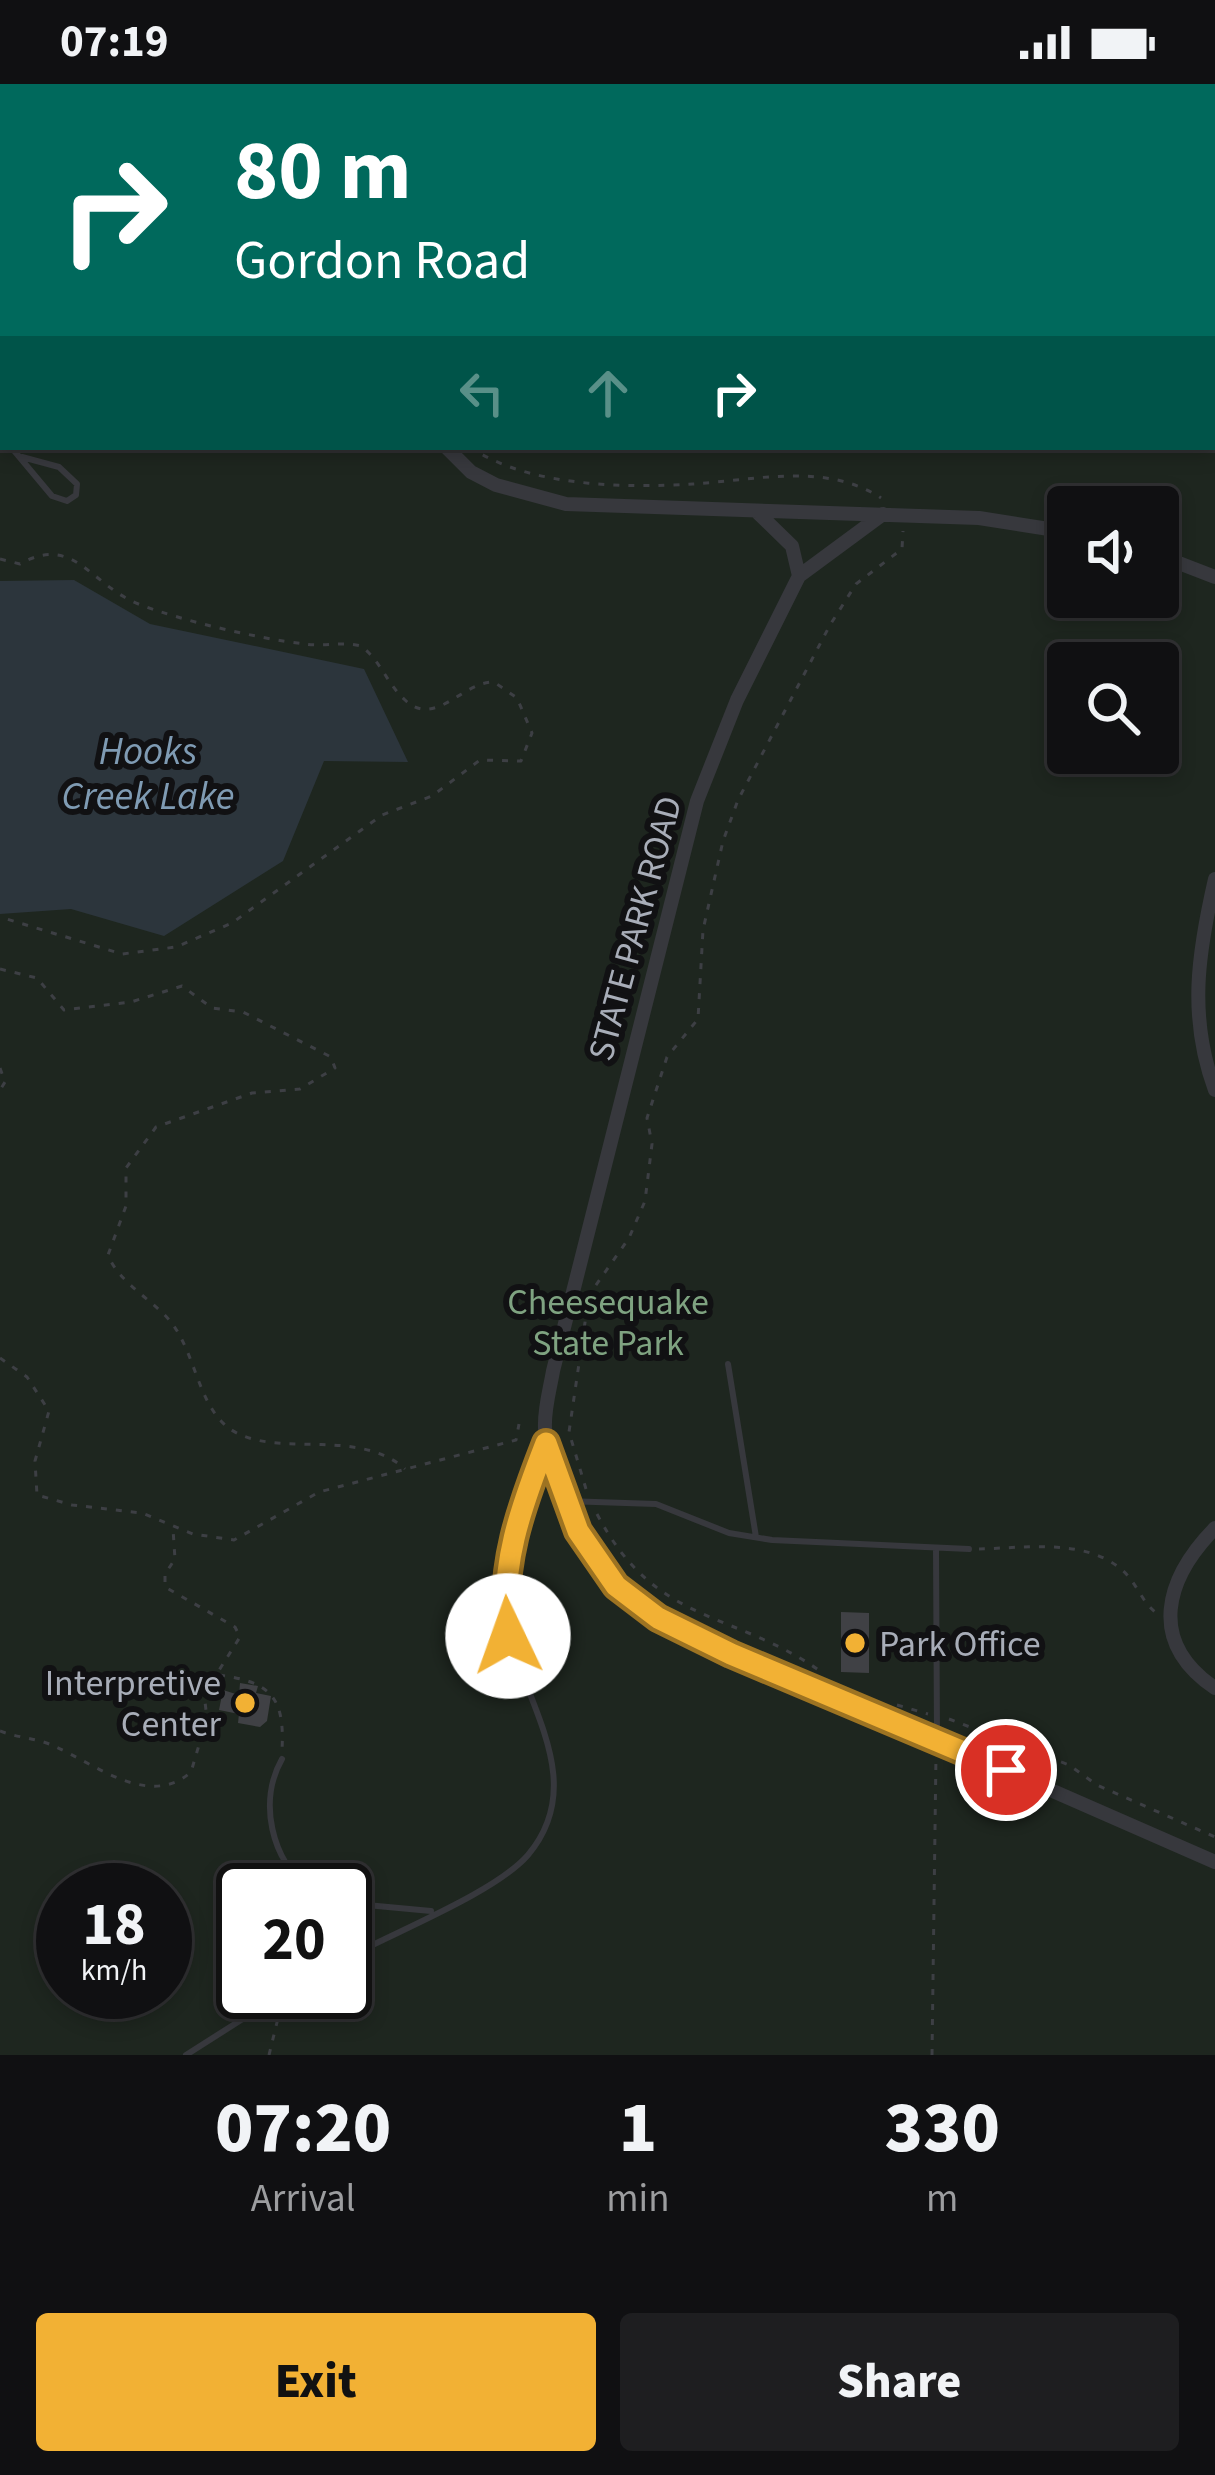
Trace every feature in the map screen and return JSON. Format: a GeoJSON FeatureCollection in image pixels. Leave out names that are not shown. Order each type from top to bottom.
{"type":"FeatureCollection","features":[{"type":"Feature","properties":{"kind":"street"},"geometry":{"type":"LineString","coordinates":[[449,450],[471,472],[511,492],[566,504],[757,512],[884,509],[1047,529]]}},
{"type":"Feature","properties":{"kind":"street","name":"STATE PARK ROAD"},"geometry":{"type":"LineString","coordinates":[[546,1443],[553,1371],[697,801],[737,700],[799,576],[884,509]]}},
{"type":"Feature","properties":{"kind":"street"},"geometry":{"type":"LineString","coordinates":[[757,512],[792,546],[799,576]]}},
{"type":"Feature","properties":{"kind":"street"},"geometry":{"type":"LineString","coordinates":[[1179,563],[1215,577]]}},
{"type":"Feature","properties":{"kind":"street"},"geometry":{"type":"LineString","coordinates":[[1215,879],[1198,949],[1196,1003],[1215,1090]]}},
{"type":"Feature","properties":{"kind":"street"},"geometry":{"type":"LineString","coordinates":[[546,1443],[578,1531],[616,1586],[658,1618],[1215,1862]]}},
{"type":"Feature","properties":{"kind":"street"},"geometry":{"type":"LineString","coordinates":[[1215,1528],[1175,1577],[1170,1621],[1190,1664],[1215,1688]]}},
{"type":"Feature","properties":{"kind":"lane"},"geometry":{"type":"LineString","coordinates":[[14,450],[52,496],[67,501],[76,495],[77,484],[70,473],[22,457]]}},
{"type":"Feature","properties":{"kind":"lane"},"geometry":{"type":"LineString","coordinates":[[728,1364],[756,1537]]}},
{"type":"Feature","properties":{"kind":"lane"},"geometry":{"type":"LineString","coordinates":[[372,1945],[494,1882],[528,1855],[547,1820],[554,1775],[550,1737],[508,1636],[503,1599],[514,1529],[546,1443]]}},
{"type":"Feature","properties":{"kind":"lane"},"geometry":{"type":"LineString","coordinates":[[566,1501],[656,1504],[729,1533],[756,1537],[969,1549]]}},
{"type":"Feature","properties":{"kind":"lane"},"geometry":{"type":"LineString","coordinates":[[936,1548],[937,1740]]}},
{"type":"Feature","properties":{"kind":"lane"},"geometry":{"type":"LineString","coordinates":[[281,1759],[270,1780],[267,1808],[288,1863]]}},
{"type":"Feature","properties":{"kind":"lane"},"geometry":{"type":"LineString","coordinates":[[372,1905],[436,1911]]}},
{"type":"Feature","properties":{"kind":"lane"},"geometry":{"type":"LineString","coordinates":[[186,2055],[243,2019]]}},
{"type":"Feature","properties":{"kind":"path"},"geometry":{"type":"LineString","coordinates":[[475,450],[495,462],[535,473],[643,486],[841,478],[862,485],[884,509]]}},
{"type":"Feature","properties":{"kind":"path"},"geometry":{"type":"LineString","coordinates":[[837,1683],[804,1660],[684,1610],[655,1589],[618,1554],[592,1504],[569,1432],[589,1295],[628,1238],[645,1201],[652,1144],[647,1118],[667,1057],[698,1019],[703,930],[723,841],[738,800],[830,625],[856,584],[902,549],[902,528]]}},
{"type":"Feature","properties":{"kind":"path"},"geometry":{"type":"LineString","coordinates":[[0,560],[20,564],[43,551],[63,552],[98,580],[165,614],[303,644],[361,646],[404,700],[420,709],[435,709],[470,686],[494,682],[517,698],[532,733],[521,761],[480,760],[432,796],[382,814],[232,923],[194,942],[122,954],[0,917]]}},
{"type":"Feature","properties":{"kind":"path"},"geometry":{"type":"LineString","coordinates":[[0,969],[18,969],[37,978],[64,1010],[131,1002],[182,986],[212,1008],[243,1012],[331,1058],[335,1067],[317,1082],[252,1093],[156,1127],[127,1168],[126,1206],[108,1255],[116,1270],[173,1326],[225,1425],[259,1440],[370,1449],[405,1468]]}},
{"type":"Feature","properties":{"kind":"path"},"geometry":{"type":"LineString","coordinates":[[0,1068],[5,1082],[0,1090]]}},
{"type":"Feature","properties":{"kind":"path"},"geometry":{"type":"LineString","coordinates":[[0,1358],[26,1377],[49,1411],[35,1461],[37,1495],[73,1505],[142,1513],[173,1527],[234,1540],[319,1492],[516,1440],[519,1424]]}},
{"type":"Feature","properties":{"kind":"path"},"geometry":{"type":"LineString","coordinates":[[0,1731],[40,1740],[79,1762],[146,1786],[164,1788],[191,1772],[207,1718],[204,1694],[225,1654],[238,1646],[238,1632],[165,1587],[165,1574],[175,1559],[173,1527]]}},
{"type":"Feature","properties":{"kind":"path"},"geometry":{"type":"LineString","coordinates":[[969,1549],[1058,1548],[1103,1557],[1124,1570],[1151,1610],[1170,1621]]}},
{"type":"Feature","properties":{"kind":"path"},"geometry":{"type":"LineString","coordinates":[[217,1675],[250,1679],[269,1690],[283,1732],[281,1759]]}},
{"type":"Feature","properties":{"kind":"path"},"geometry":{"type":"LineString","coordinates":[[884,1702],[977,1726],[1215,1837]]}},
{"type":"Feature","properties":{"kind":"path"},"geometry":{"type":"LineString","coordinates":[[932,2055],[937,1740]]}},
{"type":"Feature","properties":{"kind":"path"},"geometry":{"type":"LineString","coordinates":[[268,2055],[278,2019]]}},
{"type":"Feature","properties":{"kind":"green space","name":"Cheesequake State Park"},"geometry":{"type":"Polygon","coordinates":[[[0,450],[1215,450],[1215,2055],[0,2055],[0,450]]]}},
{"type":"Feature","properties":{"kind":"water","name":"Hooks Creek Lake"},"geometry":{"type":"Polygon","coordinates":[[[74,580],[150,624],[364,669],[408,762],[324,761],[283,861],[164,936],[71,909],[0,914],[0,581],[74,580]]]}},
{"type":"Feature","properties":{"kind":"building","name":"Park Office"},"geometry":{"type":"Polygon","coordinates":[[[841,1612],[869,1613],[869,1673],[841,1672],[841,1612]]]}},
{"type":"Feature","properties":{"kind":"building","name":"Interpretive Center"},"geometry":{"type":"Polygon","coordinates":[[[240,1683],[258,1686],[256,1693],[271,1696],[267,1721],[260,1727],[238,1723],[239,1714],[219,1710],[223,1690],[239,1695],[240,1683]]]}},
{"type":"Feature","properties":{"kind":"place","name":"Park Office"},"geometry":{"type":"Point","coordinates":[855,1643]}},
{"type":"Feature","properties":{"kind":"place","name":"Interpretive Center"},"geometry":{"type":"Point","coordinates":[245,1703]}},
{"type":"Feature","properties":{"kind":"route"},"geometry":{"type":"LineString","coordinates":[[508,1636],[503,1599],[507,1564],[514,1529],[546,1443],[578,1531],[616,1586],[658,1618],[731,1654],[1006,1770]]}}]}
